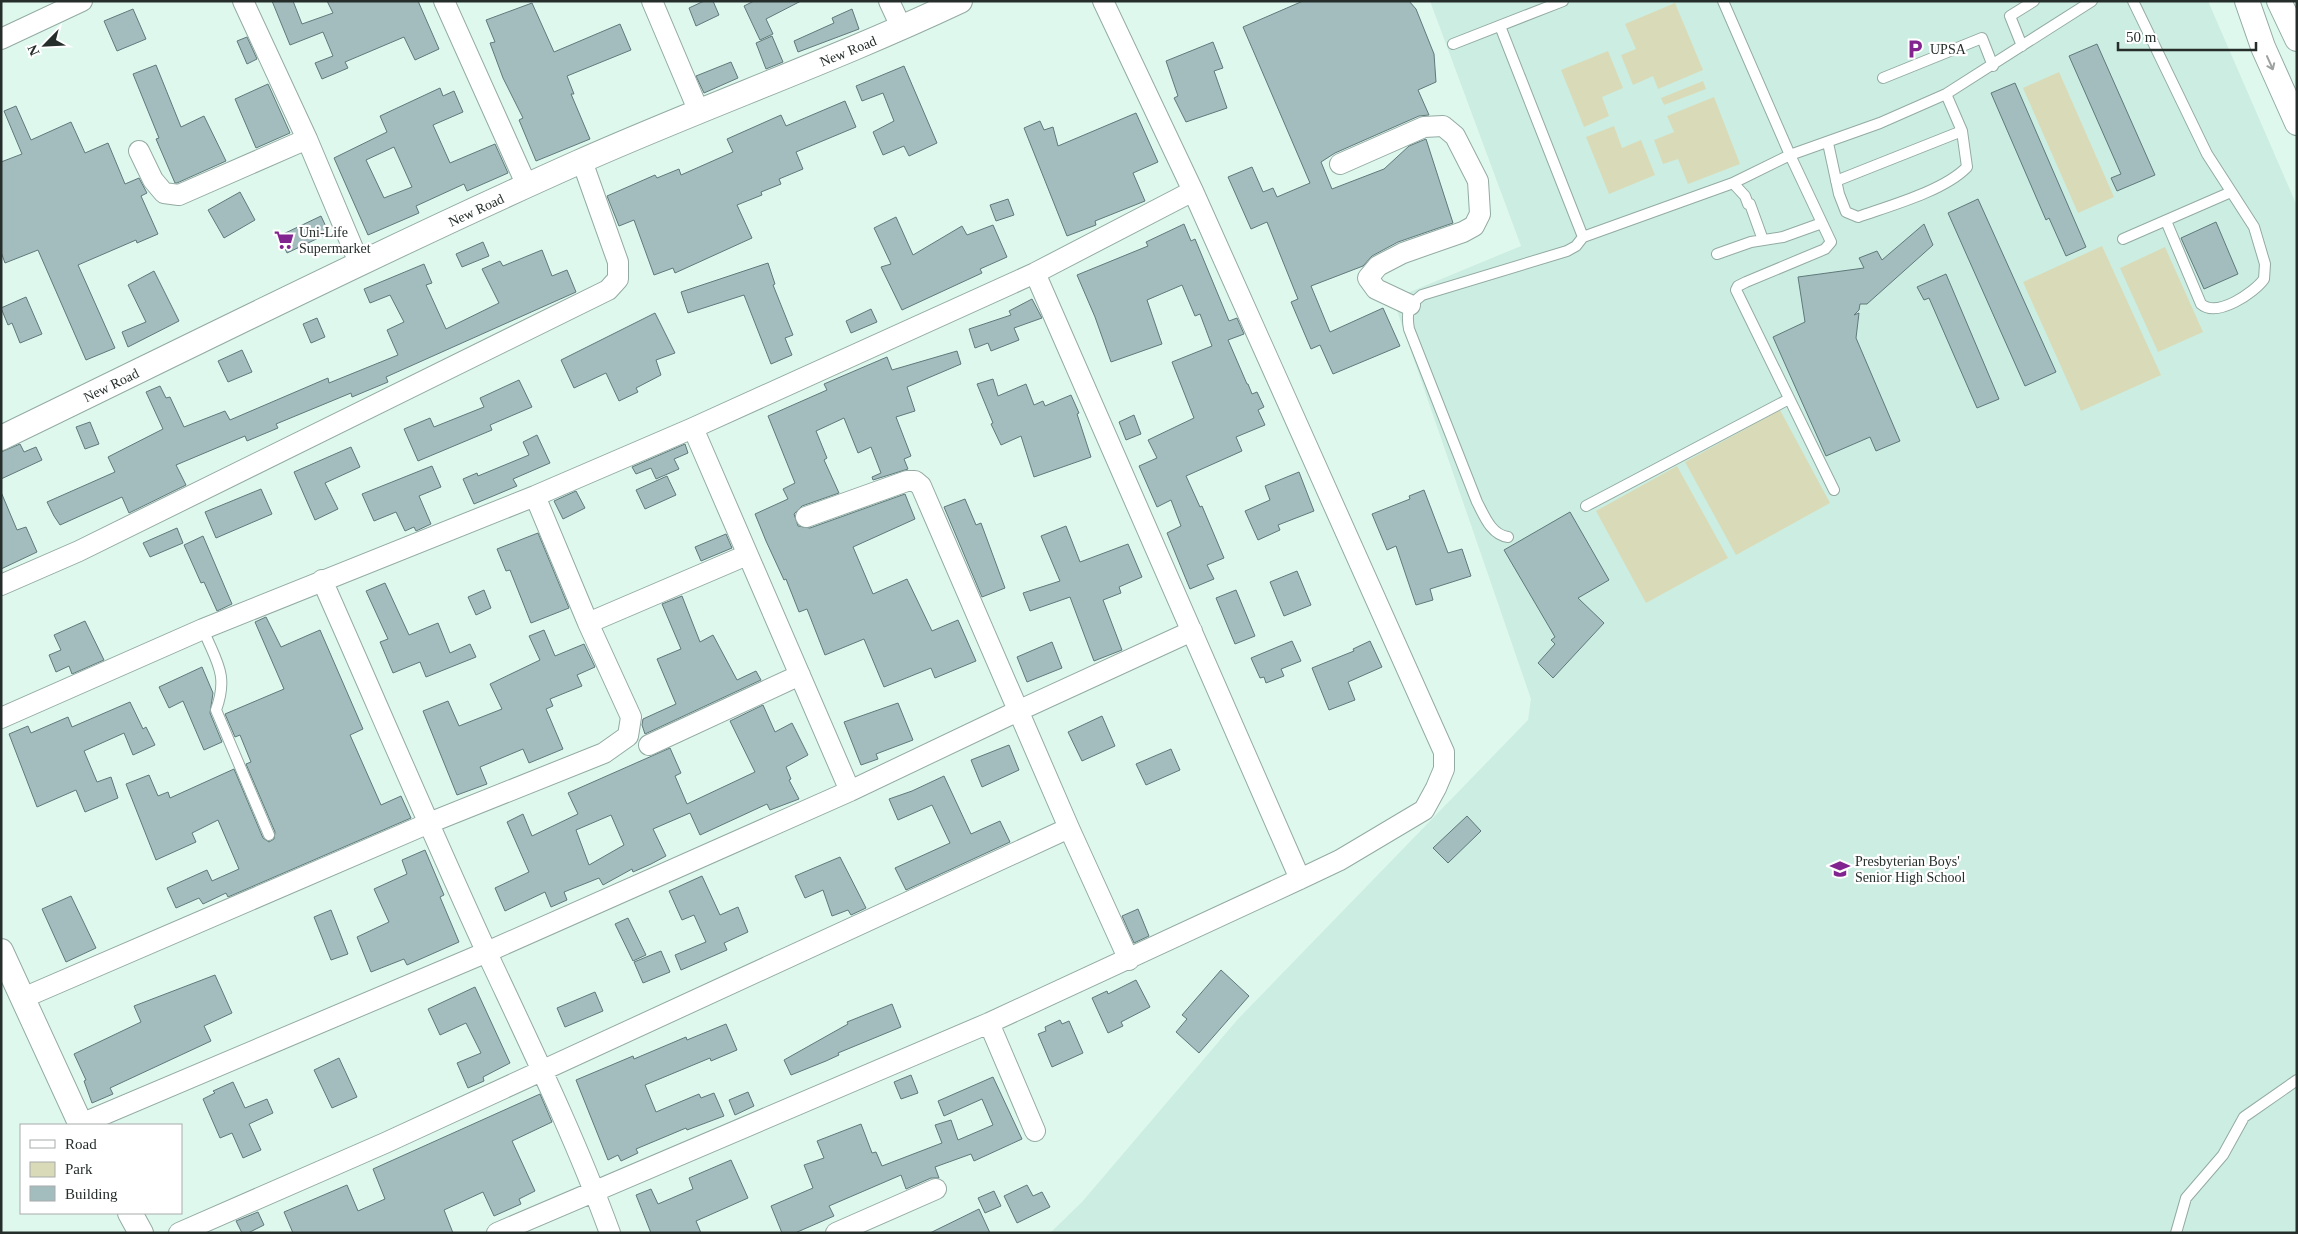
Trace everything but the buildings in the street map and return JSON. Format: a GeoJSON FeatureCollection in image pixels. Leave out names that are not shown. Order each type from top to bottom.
{"type":"FeatureCollection","features":[{"type":"Feature","properties":{"kind":"street"},"geometry":{"type":"LineString","coordinates":[[1,40],[82,1]]}},
{"type":"Feature","properties":{"kind":"street"},"geometry":{"type":"LineString","coordinates":[[243,1],[307,139],[360,265]]}},
{"type":"Feature","properties":{"kind":"street"},"geometry":{"type":"LineString","coordinates":[[444,1],[527,186]]}},
{"type":"Feature","properties":{"kind":"street"},"geometry":{"type":"LineString","coordinates":[[652,1],[699,112]]}},
{"type":"Feature","properties":{"kind":"street"},"geometry":{"type":"LineString","coordinates":[[889,1],[902,29]]}},
{"type":"Feature","properties":{"kind":"street","name":"New Road"},"geometry":{"type":"LineString","coordinates":[[1,438],[527,186],[699,112],[902,29],[960,1]]}},
{"type":"Feature","properties":{"kind":"street"},"geometry":{"type":"LineString","coordinates":[[497,1233],[989,1023],[1129,960],[1300,879],[1340,860],[1424,810],[1436,788],[1444,769],[1444,752],[1193,190],[1103,1]]}},
{"type":"Feature","properties":{"kind":"street"},"geometry":{"type":"LineString","coordinates":[[2247,1],[2263,47],[2297,122]]}},
{"type":"Feature","properties":{"kind":"street"},"geometry":{"type":"LineString","coordinates":[[2279,1],[2297,38]]}},
{"type":"Feature","properties":{"kind":"street"},"geometry":{"type":"LineString","coordinates":[[1340,164],[1424,127],[1443,126],[1455,136],[1478,181],[1480,214],[1474,226],[1463,232],[1403,253],[1378,266],[1368,278],[1376,289],[1410,304]]}},
{"type":"Feature","properties":{"kind":"street"},"geometry":{"type":"LineString","coordinates":[[138,151],[154,180],[164,193],[179,195],[307,139]]}},
{"type":"Feature","properties":{"kind":"street"},"geometry":{"type":"LineString","coordinates":[[1,585],[79,551],[608,290],[618,279],[618,262],[582,161]]}},
{"type":"Feature","properties":{"kind":"street"},"geometry":{"type":"LineString","coordinates":[[1,718],[322,580],[535,496],[693,428],[1035,273],[1193,190]]}},
{"type":"Feature","properties":{"kind":"street"},"geometry":{"type":"LineString","coordinates":[[1035,273],[1300,879]]}},
{"type":"Feature","properties":{"kind":"street"},"geometry":{"type":"LineString","coordinates":[[693,428],[850,791]]}},
{"type":"Feature","properties":{"kind":"street"},"geometry":{"type":"LineString","coordinates":[[806,517],[907,481],[915,481],[922,486],[1020,710],[1069,828],[1129,960]]}},
{"type":"Feature","properties":{"kind":"street"},"geometry":{"type":"LineString","coordinates":[[23,998],[429,823],[604,753],[628,736],[631,717],[588,623],[535,496]]}},
{"type":"Feature","properties":{"kind":"street"},"geometry":{"type":"LineString","coordinates":[[588,623],[747,555]]}},
{"type":"Feature","properties":{"kind":"street"},"geometry":{"type":"LineString","coordinates":[[322,580],[595,1191],[610,1233]]}},
{"type":"Feature","properties":{"kind":"street"},"geometry":{"type":"LineString","coordinates":[[83,1124],[487,952],[850,791],[1192,631]]}},
{"type":"Feature","properties":{"kind":"street"},"geometry":{"type":"LineString","coordinates":[[649,744],[800,675]]}},
{"type":"Feature","properties":{"kind":"street"},"geometry":{"type":"LineString","coordinates":[[179,1233],[376,1147],[1069,828]]}},
{"type":"Feature","properties":{"kind":"street"},"geometry":{"type":"LineString","coordinates":[[1,950],[81,1124]]}},
{"type":"Feature","properties":{"kind":"street"},"geometry":{"type":"LineString","coordinates":[[989,1023],[1035,1131]]}},
{"type":"Feature","properties":{"kind":"street"},"geometry":{"type":"LineString","coordinates":[[836,1233],[936,1189]]}},
{"type":"Feature","properties":{"kind":"street"},"geometry":{"type":"LineString","coordinates":[[131,1214],[141,1233]]}},
{"type":"Feature","properties":{"kind":"lane"},"geometry":{"type":"LineString","coordinates":[[1723,1],[1790,155],[1831,242],[1829,246],[1746,282],[1738,286],[1736,290],[1834,490]]}},
{"type":"Feature","properties":{"kind":"lane"},"geometry":{"type":"LineString","coordinates":[[2022,46],[2010,16],[2034,1]]}},
{"type":"Feature","properties":{"kind":"lane"},"geometry":{"type":"LineString","coordinates":[[1508,537],[1500,536],[1492,528],[1476,502],[1409,329],[1406,314],[1410,304],[1422,295],[1444,287],[1567,252],[1576,246],[1583,237],[1733,182],[1790,155],[1828,143],[1946,94],[1993,66],[2092,1]]}},
{"type":"Feature","properties":{"kind":"lane"},"geometry":{"type":"LineString","coordinates":[[2133,1],[2207,154],[2254,227],[2265,264],[2264,278],[2242,299],[2217,308],[2208,309],[2201,304],[2166,221]]}},
{"type":"Feature","properties":{"kind":"lane"},"geometry":{"type":"LineString","coordinates":[[1453,44],[1561,2]]}},
{"type":"Feature","properties":{"kind":"lane"},"geometry":{"type":"LineString","coordinates":[[1500,26],[1583,237]]}},
{"type":"Feature","properties":{"kind":"lane"},"geometry":{"type":"LineString","coordinates":[[1883,78],[1982,38],[1993,66]]}},
{"type":"Feature","properties":{"kind":"lane"},"geometry":{"type":"LineString","coordinates":[[1828,143],[1836,181],[1846,212],[1858,217],[1912,198],[1960,175],[1967,167],[1962,131],[1946,94]]}},
{"type":"Feature","properties":{"kind":"lane"},"geometry":{"type":"LineString","coordinates":[[1836,181],[1962,131]]}},
{"type":"Feature","properties":{"kind":"lane"},"geometry":{"type":"LineString","coordinates":[[1733,182],[1745,196],[1748,204],[1750,204],[1763,240]]}},
{"type":"Feature","properties":{"kind":"lane"},"geometry":{"type":"LineString","coordinates":[[2123,239],[2231,192]]}},
{"type":"Feature","properties":{"kind":"lane"},"geometry":{"type":"LineString","coordinates":[[1717,254],[1763,240],[1783,237],[1822,223]]}},
{"type":"Feature","properties":{"kind":"lane"},"geometry":{"type":"LineString","coordinates":[[1586,506],[1789,398]]}},
{"type":"Feature","properties":{"kind":"lane"},"geometry":{"type":"LineString","coordinates":[[203,630],[223,677],[221,694],[216,710],[269,835]]}},
{"type":"Feature","properties":{"kind":"lane"},"geometry":{"type":"LineString","coordinates":[[2176,1233],[2186,1198],[2223,1155],[2244,1118],[2297,1080]]}},
{"type":"Feature","properties":{"kind":"shaded area","name":"Presbyterian Boys' Senior High School"},"geometry":{"type":"Polygon","coordinates":[[[1430,1],[2208,1],[2297,206],[2297,1233],[1050,1233],[1082,1202],[1238,1019],[1528,720],[1531,699],[1393,299],[1521,246],[1430,1]]]}},
{"type":"Feature","properties":{"kind":"green space"},"geometry":{"type":"Polygon","coordinates":[[[1675,3],[1703,70],[1658,89],[1653,76],[1633,85],[1621,55],[1636,49],[1625,24],[1675,3]]]}},
{"type":"Feature","properties":{"kind":"green space"},"geometry":{"type":"Polygon","coordinates":[[[1608,51],[1623,88],[1602,97],[1609,116],[1584,127],[1561,70],[1608,51]]]}},
{"type":"Feature","properties":{"kind":"green space"},"geometry":{"type":"Polygon","coordinates":[[[2059,72],[2114,197],[2078,213],[2023,88],[2059,72]]]}},
{"type":"Feature","properties":{"kind":"green space"},"geometry":{"type":"Polygon","coordinates":[[[1703,81],[1706,89],[1664,105],[1661,98],[1703,81]]]}},
{"type":"Feature","properties":{"kind":"green space"},"geometry":{"type":"Polygon","coordinates":[[[1714,97],[1740,164],[1688,184],[1678,159],[1663,164],[1654,140],[1674,132],[1667,116],[1714,97]]]}},
{"type":"Feature","properties":{"kind":"green space"},"geometry":{"type":"Polygon","coordinates":[[[1614,126],[1622,148],[1641,140],[1655,175],[1609,194],[1586,137],[1614,126]]]}},
{"type":"Feature","properties":{"kind":"green space"},"geometry":{"type":"Polygon","coordinates":[[[2102,246],[2161,375],[2081,411],[2023,282],[2102,246]]]}},
{"type":"Feature","properties":{"kind":"green space"},"geometry":{"type":"Polygon","coordinates":[[[2165,247],[2203,332],[2158,352],[2120,268],[2165,247]]]}},
{"type":"Feature","properties":{"kind":"green space"},"geometry":{"type":"Polygon","coordinates":[[[1780,410],[1830,503],[1736,555],[1685,462],[1780,410]]]}},
{"type":"Feature","properties":{"kind":"green space"},"geometry":{"type":"Polygon","coordinates":[[[1677,466],[1728,558],[1646,603],[1596,511],[1677,466]]]}},
{"type":"Feature","properties":{"kind":"place","name":"UPSA"},"geometry":{"type":"Point","coordinates":[1915,49]}},
{"type":"Feature","properties":{"kind":"place","name":"Uni-Life Supermarket"},"geometry":{"type":"Point","coordinates":[284,240]}},
{"type":"Feature","properties":{"kind":"place","name":"Presbyterian Boys' Senior High School"},"geometry":{"type":"Point","coordinates":[1840,869]}}]}
